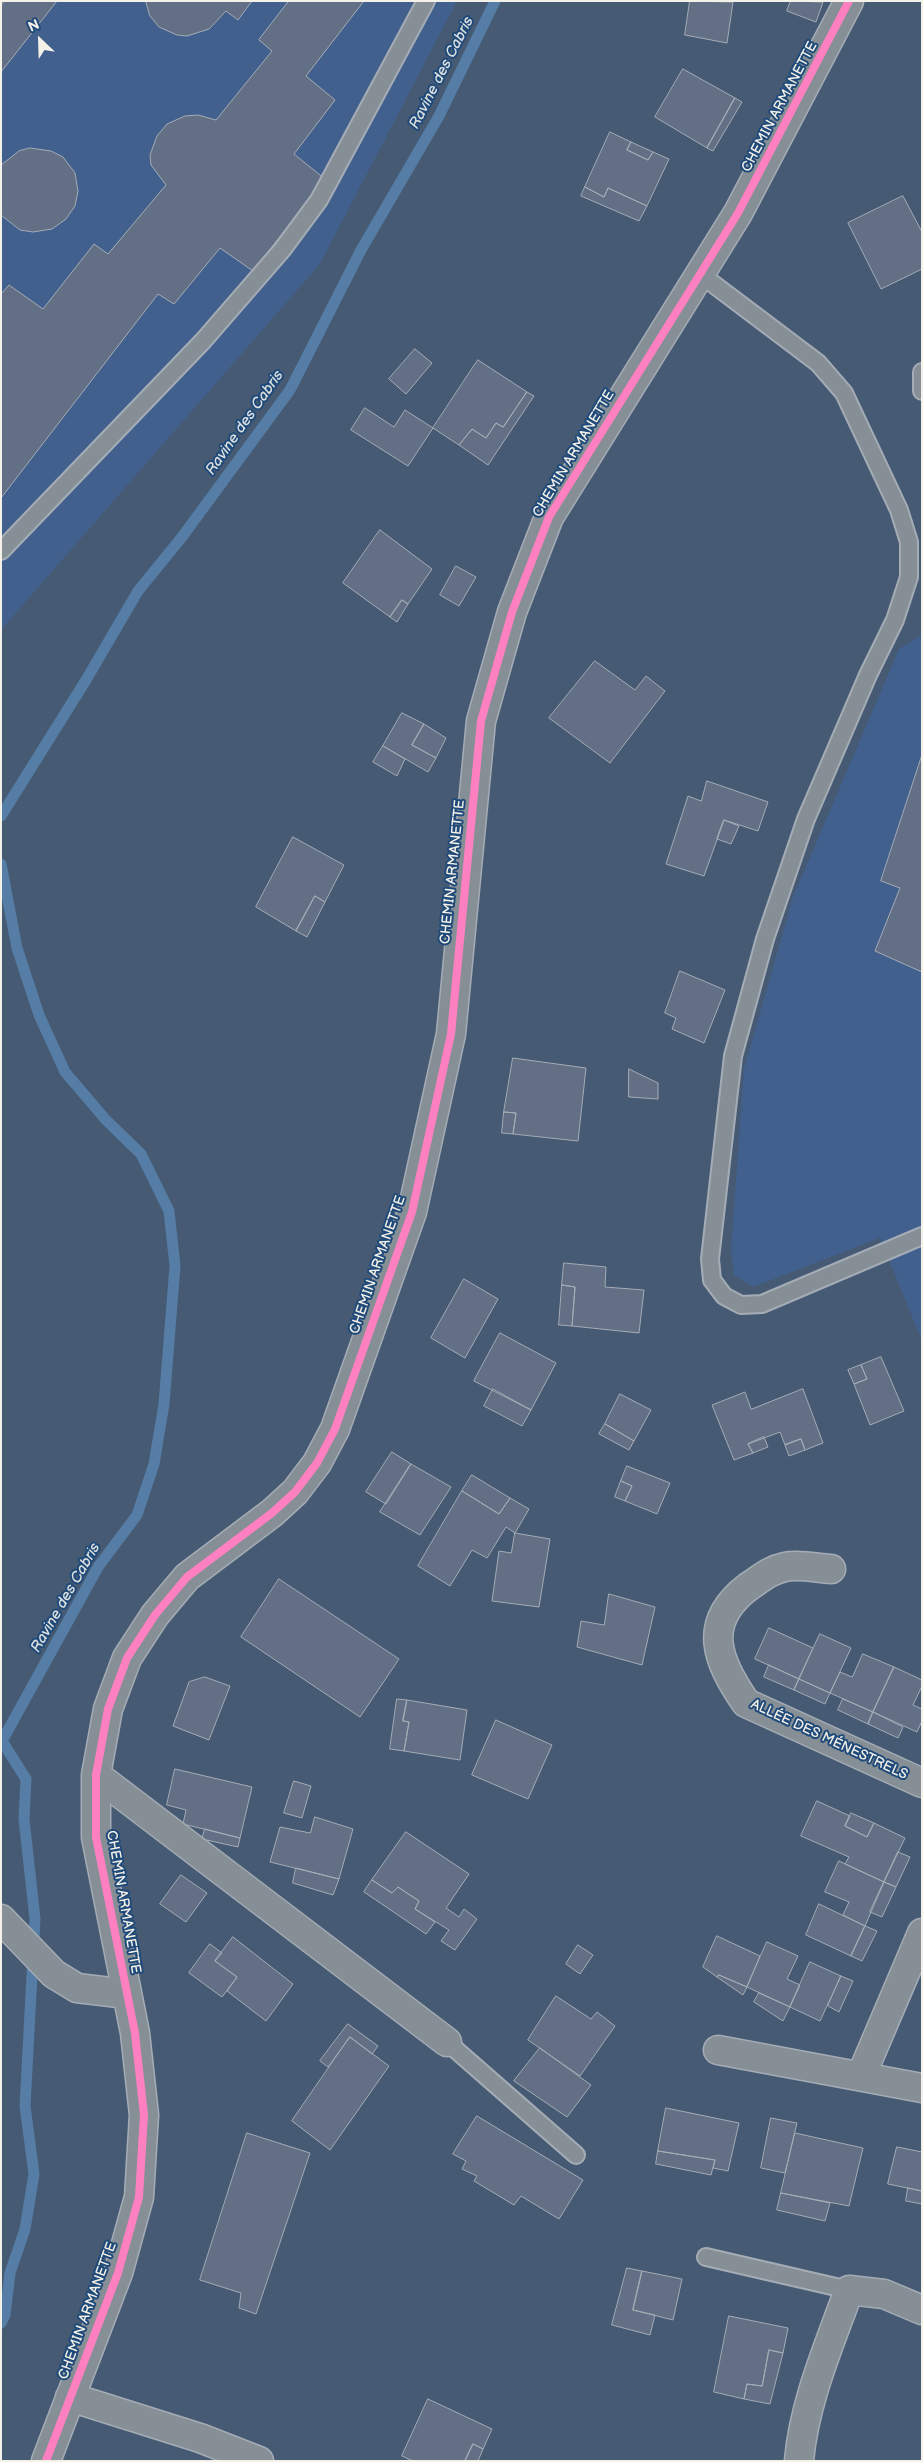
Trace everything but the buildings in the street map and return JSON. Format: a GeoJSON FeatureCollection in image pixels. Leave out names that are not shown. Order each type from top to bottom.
{"type":"FeatureCollection","features":[{"type":"Feature","properties":{"kind":"street","name":"CHEMIN ARMANETTE"},"geometry":{"type":"LineString","coordinates":[[46,2461],[118,2273],[139,2197],[144,2115],[135,2033],[96,1837],[96,1775],[108,1709],[123,1666],[155,1615],[187,1577],[272,1513],[295,1492],[317,1463],[335,1429],[412,1212],[451,1034],[481,721],[512,612],[549,517],[738,213],[849,1]]}},
{"type":"Feature","properties":{"kind":"street","name":"ALLÉE DES MÉNESTRELS"},"geometry":{"type":"LineString","coordinates":[[830,1569],[786,1567],[768,1573],[739,1594],[718,1624],[719,1651],[732,1683],[746,1703],[922,1782]]}},
{"type":"Feature","properties":{"kind":"street"},"geometry":{"type":"LineString","coordinates":[[96,1775],[447,2042]]}},
{"type":"Feature","properties":{"kind":"street"},"geometry":{"type":"LineString","coordinates":[[6,1923],[54,1974],[77,1988],[127,1994]]}},
{"type":"Feature","properties":{"kind":"street"},"geometry":{"type":"LineString","coordinates":[[860,2076],[922,1933]]}},
{"type":"Feature","properties":{"kind":"street"},"geometry":{"type":"LineString","coordinates":[[718,2050],[922,2088]]}},
{"type":"Feature","properties":{"kind":"street"},"geometry":{"type":"LineString","coordinates":[[799,2461],[802,2429],[821,2368],[849,2290],[884,2294],[922,2310]]}},
{"type":"Feature","properties":{"kind":"street"},"geometry":{"type":"LineString","coordinates":[[70,2397],[200,2438],[259,2461]]}},
{"type":"Feature","properties":{"kind":"lane"},"geometry":{"type":"LineString","coordinates":[[1,551],[203,341],[282,250],[318,200],[426,1]]}},
{"type":"Feature","properties":{"kind":"lane"},"geometry":{"type":"LineString","coordinates":[[700,274],[818,363],[844,393],[899,510],[909,542],[909,576],[895,620],[868,675],[806,819],[763,948],[733,1056],[710,1259],[712,1280],[724,1296],[741,1305],[762,1304],[922,1236]]}},
{"type":"Feature","properties":{"kind":"lane"},"geometry":{"type":"LineString","coordinates":[[922,372],[922,392]]}},
{"type":"Feature","properties":{"kind":"lane"},"geometry":{"type":"LineString","coordinates":[[447,2042],[576,2156]]}},
{"type":"Feature","properties":{"kind":"lane"},"geometry":{"type":"LineString","coordinates":[[706,2257],[849,2290]]}},
{"type":"Feature","properties":{"kind":"shaded area"},"geometry":{"type":"Polygon","coordinates":[[[1,1],[457,1],[320,264],[1,630],[1,1]]]}},
{"type":"Feature","properties":{"kind":"shaded area"},"geometry":{"type":"Polygon","coordinates":[[[922,634],[922,1341],[880,1238],[753,1287],[734,1275],[731,1249],[744,1069],[793,897],[899,649],[922,634]]]}},
{"type":"Feature","properties":{"kind":"waterway","name":"Ravine des Cabris"},"geometry":{"type":"LineString","coordinates":[[1,816],[86,680],[138,591],[182,537],[290,390],[361,250],[439,116],[495,1]]}},
{"type":"Feature","properties":{"kind":"waterway","name":"Ravine des Cabris"},"geometry":{"type":"LineString","coordinates":[[1,864],[17,948],[39,1015],[65,1072],[106,1120],[141,1154],[169,1211],[175,1266],[164,1404],[154,1464],[137,1515],[98,1567],[2,1741],[26,1779],[24,1819],[35,1919],[25,2106],[34,2174],[25,2229],[10,2273],[5,2315],[1,2323]]}},
{"type":"Feature","properties":{"kind":"cycle path"},"geometry":{"type":"LineString","coordinates":[[46,2461],[118,2273],[139,2197],[144,2115],[135,2033],[96,1837],[96,1775],[108,1709],[127,1658],[155,1615],[187,1577],[272,1513],[295,1492],[317,1463],[335,1429],[412,1212],[451,1034],[481,721],[512,612],[549,517],[738,213],[849,1]]}}]}
